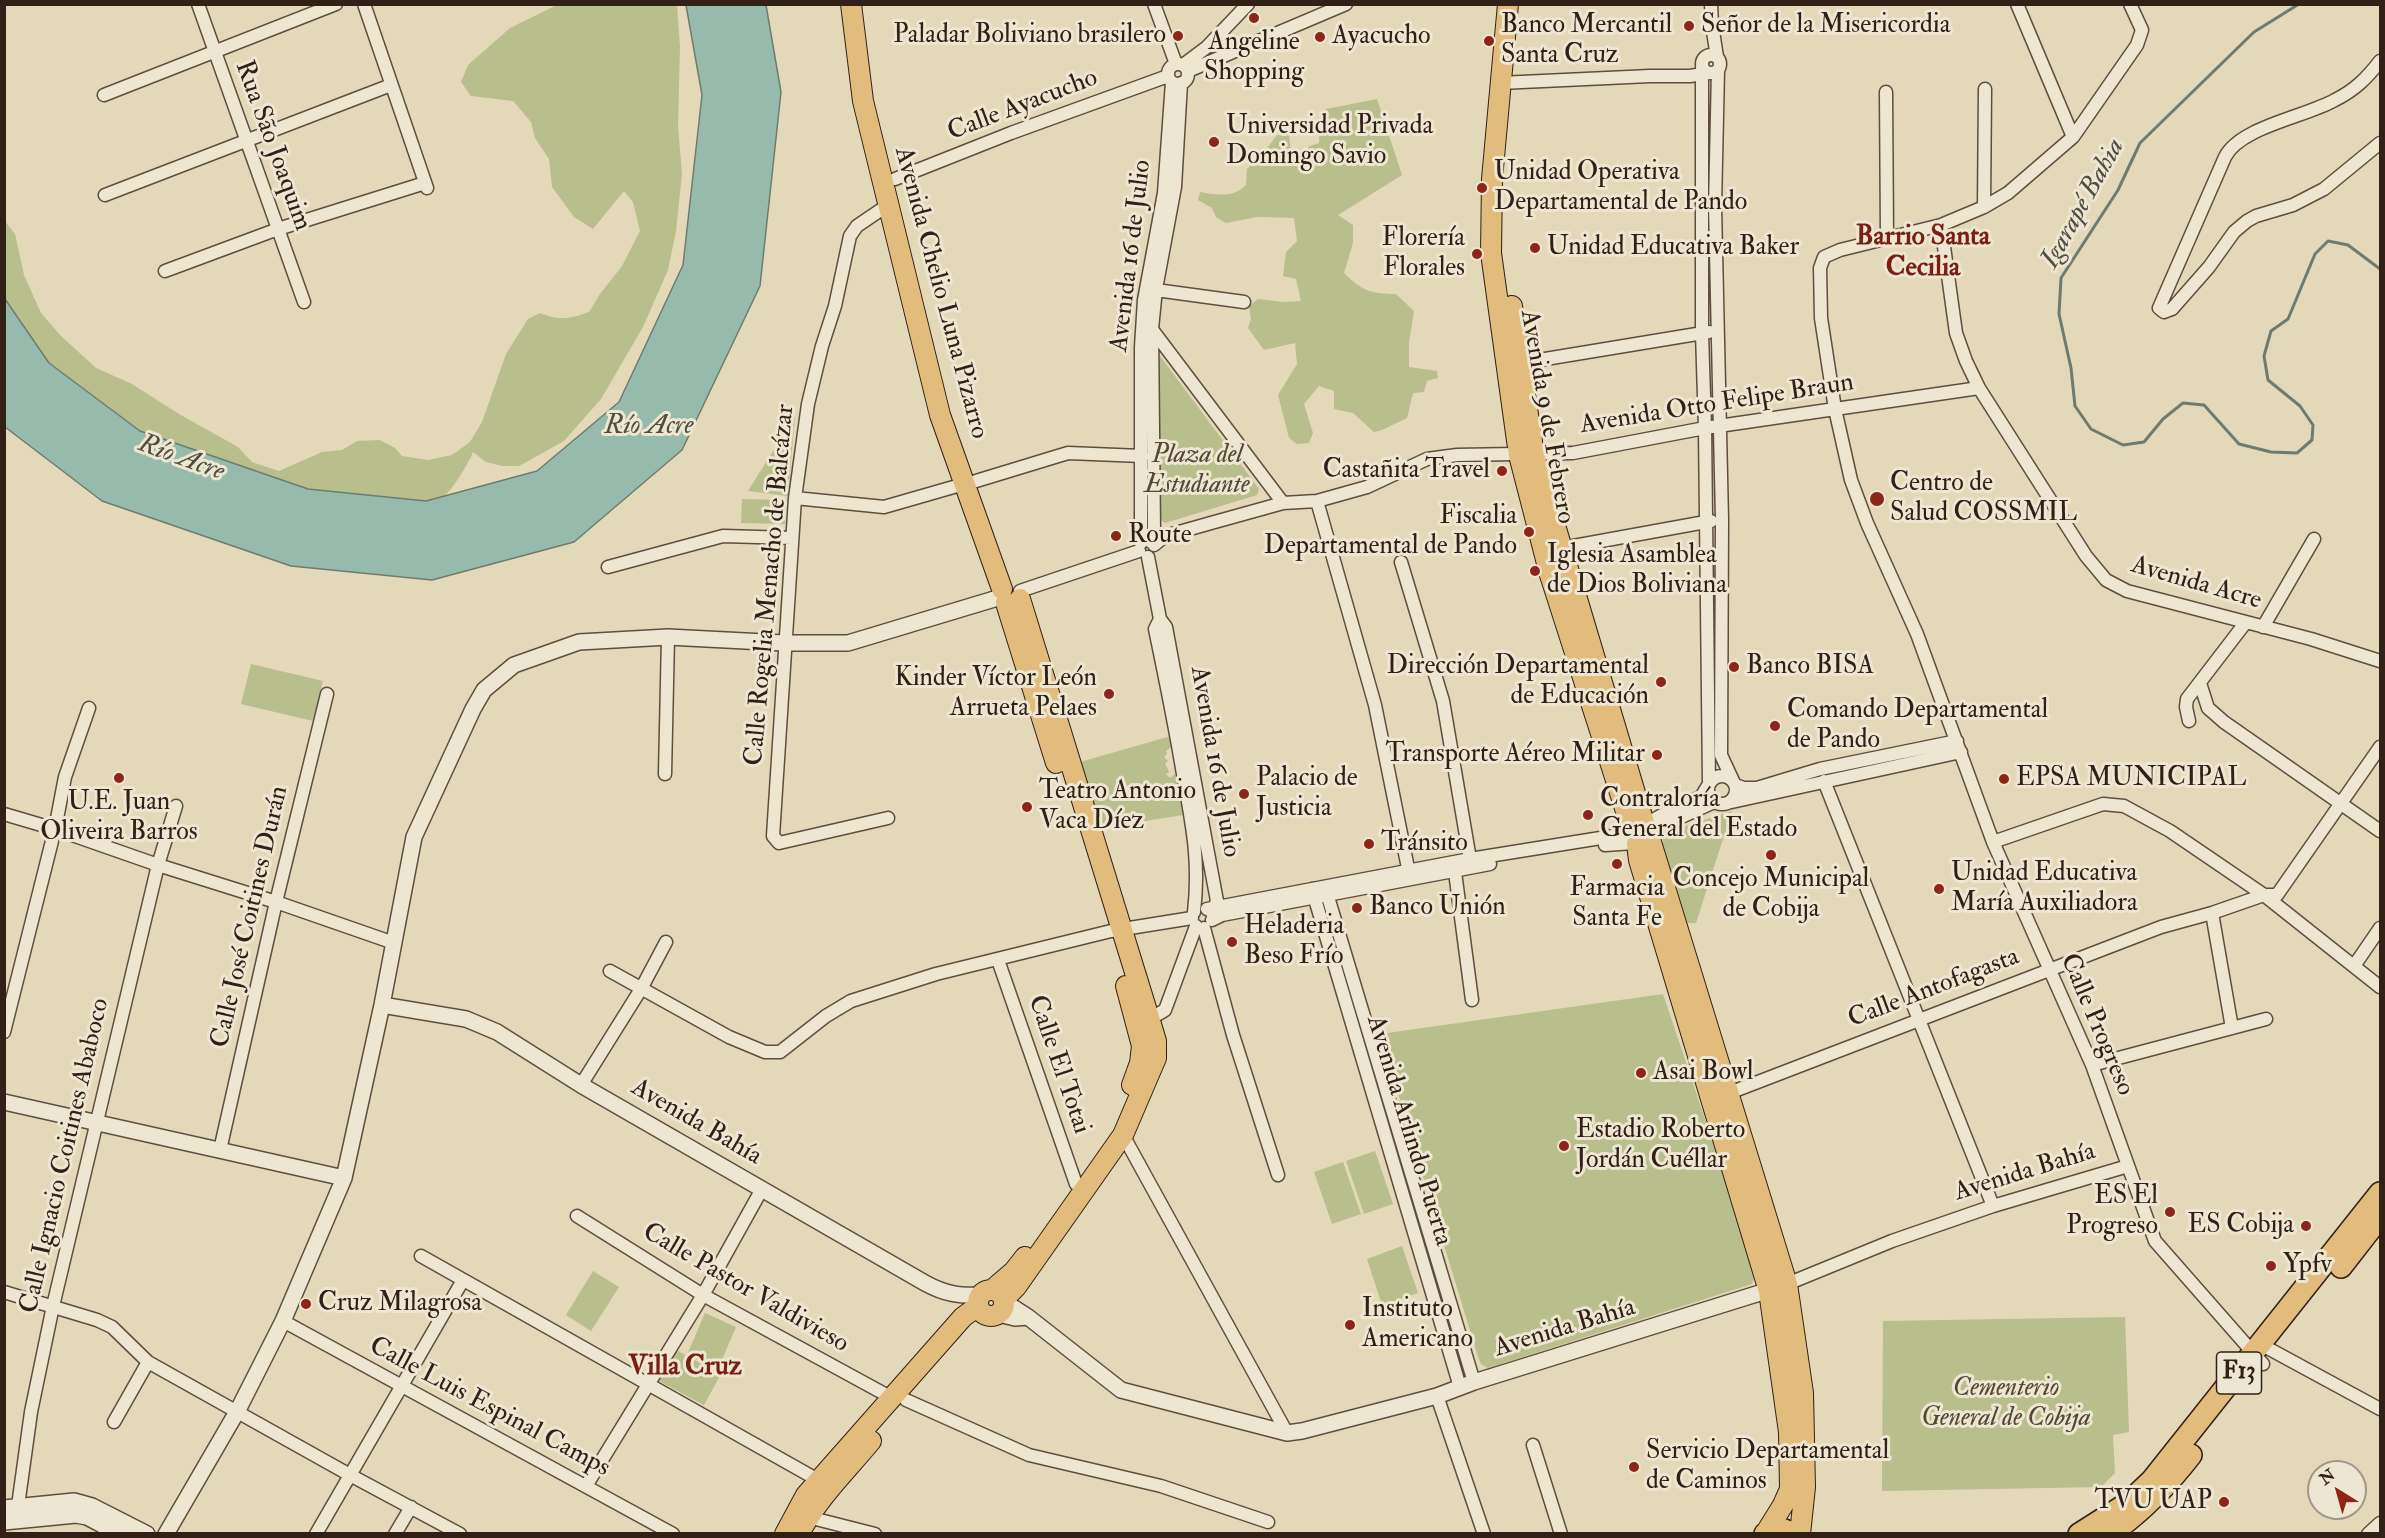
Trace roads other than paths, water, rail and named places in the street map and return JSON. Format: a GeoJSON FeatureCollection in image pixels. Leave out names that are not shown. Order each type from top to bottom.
{"type":"FeatureCollection","features":[{"type":"Feature","properties":{"kind":"highway","name":"F13"},"geometry":{"type":"LineString","coordinates":[[2110,1533],[2128,1526],[2170,1481],[2380,1193]]}},
{"type":"Feature","properties":{"kind":"highway","name":"F13"},"geometry":{"type":"LineString","coordinates":[[2079,1533],[2128,1503],[2152,1480],[2380,1217]]}},
{"type":"Feature","properties":{"kind":"highway"},"geometry":{"type":"LineString","coordinates":[[1765,1533],[1779,1528],[1795,1533]]}},
{"type":"Feature","properties":{"kind":"main road","name":"Avenida Chelio Luna Pizarro"},"geometry":{"type":"LineString","coordinates":[[851,4],[863,101],[940,415],[970,482]]}},
{"type":"Feature","properties":{"kind":"main road","name":"Avenida Chelio Luna Pizarro"},"geometry":{"type":"LineString","coordinates":[[864,4],[878,109],[970,482],[1010,594],[1144,1023],[1156,1041],[1156,1058],[1123,1135],[1016,1287],[992,1303]]}},
{"type":"Feature","properties":{"kind":"main road","name":"Avenida 9 de Febrero"},"geometry":{"type":"LineString","coordinates":[[1508,4],[1502,176],[1503,253],[1521,363],[1527,455],[1562,549],[1640,833],[1778,1288],[1803,1392],[1805,1487],[1800,1533]]}},
{"type":"Feature","properties":{"kind":"main road","name":"Avenida 9 de Febrero"},"geometry":{"type":"LineString","coordinates":[[1517,4],[1492,179],[1491,254],[1542,546],[1640,833]]}},
{"type":"Feature","properties":{"kind":"main road","name":"Avenida Chelio Luna Pizarro"},"geometry":{"type":"LineString","coordinates":[[992,1303],[1110,1132],[1130,1093],[1140,1063],[1144,1023]]}},
{"type":"Feature","properties":{"kind":"main road","name":"Avenida 9 de Febrero"},"geometry":{"type":"LineString","coordinates":[[1765,1533],[1783,1505],[1790,1489],[1789,1432],[1778,1288]]}},
{"type":"Feature","properties":{"kind":"main road"},"geometry":{"type":"LineString","coordinates":[[785,1533],[796,1511],[818,1480],[992,1303]]}},
{"type":"Feature","properties":{"kind":"main road"},"geometry":{"type":"LineString","coordinates":[[803,1525],[899,1399]]}},
{"type":"Feature","properties":{"kind":"street","name":"Rua São Joaquim"},"geometry":{"type":"LineString","coordinates":[[198,4],[304,302]]}},
{"type":"Feature","properties":{"kind":"street"},"geometry":{"type":"LineString","coordinates":[[104,95],[336,4]]}},
{"type":"Feature","properties":{"kind":"street"},"geometry":{"type":"LineString","coordinates":[[165,272],[278,229],[426,186],[364,4]]}},
{"type":"Feature","properties":{"kind":"street"},"geometry":{"type":"LineString","coordinates":[[1154,4],[1182,67],[1186,80],[1174,80],[1168,70],[1182,67],[1346,4]]}},
{"type":"Feature","properties":{"kind":"street"},"geometry":{"type":"LineString","coordinates":[[1182,67],[1207,47],[1248,4]]}},
{"type":"Feature","properties":{"kind":"street"},"geometry":{"type":"LineString","coordinates":[[1505,83],[1720,65],[1712,25],[1711,4]]}},
{"type":"Feature","properties":{"kind":"street"},"geometry":{"type":"LineString","coordinates":[[2017,4],[2073,137]]}},
{"type":"Feature","properties":{"kind":"street","name":"Calle Progreso"},"geometry":{"type":"LineString","coordinates":[[2130,4],[2142,30],[2137,45],[2073,137],[2008,193],[1984,207],[1941,225],[1840,250],[1824,257],[1820,268],[1821,318],[1835,409],[1851,480],[1867,523],[1917,634],[1993,842],[2092,1065],[2155,1241],[2263,1354]]}},
{"type":"Feature","properties":{"kind":"street"},"geometry":{"type":"LineString","coordinates":[[1712,25],[1702,87],[1702,333],[1708,785],[1709,796],[1721,803]]}},
{"type":"Feature","properties":{"kind":"street"},"geometry":{"type":"LineString","coordinates":[[2380,61],[2357,87],[2335,100],[2250,134],[2234,143],[2225,157],[2159,308],[2164,312],[2172,309],[2209,267],[2234,232],[2247,221],[2293,205],[2324,189],[2380,143]]}},
{"type":"Feature","properties":{"kind":"street"},"geometry":{"type":"LineString","coordinates":[[1704,68],[1715,206],[1722,520],[1721,755],[1734,783],[1736,793],[1721,803]]}},
{"type":"Feature","properties":{"kind":"street","name":"Calle Ayacucho"},"geometry":{"type":"LineString","coordinates":[[895,179],[1011,133],[1174,80]]}},
{"type":"Feature","properties":{"kind":"street","name":"Avenida 16 de Julio"},"geometry":{"type":"LineString","coordinates":[[1144,1023],[1165,1010],[1215,891],[1166,627],[1160,619],[1146,548],[1142,456],[1147,326],[1175,187],[1174,80]]}},
{"type":"Feature","properties":{"kind":"street","name":"Avenida 16 de Julio"},"geometry":{"type":"LineString","coordinates":[[1146,548],[1154,531],[1145,290],[1164,193],[1174,80]]}},
{"type":"Feature","properties":{"kind":"street"},"geometry":{"type":"LineString","coordinates":[[105,195],[391,85]]}},
{"type":"Feature","properties":{"kind":"street"},"geometry":{"type":"LineString","coordinates":[[1984,207],[1985,89]]}},
{"type":"Feature","properties":{"kind":"street"},"geometry":{"type":"LineString","coordinates":[[1886,92],[1887,238]]}},
{"type":"Feature","properties":{"kind":"street","name":"Calle Rogelia Menacho de Balcázar"},"geometry":{"type":"LineString","coordinates":[[888,205],[857,226],[850,236],[835,306],[822,346],[808,404],[795,498],[773,836],[780,843],[888,818]]}},
{"type":"Feature","properties":{"kind":"street","name":"Avenida Acre"},"geometry":{"type":"LineString","coordinates":[[1941,225],[1956,333],[1966,361],[1979,388],[2086,556],[2106,580],[2127,591],[2378,656]]}},
{"type":"Feature","properties":{"kind":"street"},"geometry":{"type":"LineString","coordinates":[[1156,290],[1244,302]]}},
{"type":"Feature","properties":{"kind":"street"},"geometry":{"type":"LineString","coordinates":[[1147,326],[1283,503]]}},
{"type":"Feature","properties":{"kind":"street"},"geometry":{"type":"LineString","coordinates":[[1521,363],[1717,331]]}},
{"type":"Feature","properties":{"kind":"street","name":"Avenida Otto Felipe Braun"},"geometry":{"type":"LineString","coordinates":[[166,1533],[238,1410],[283,1321],[344,1178],[382,1005],[414,837],[484,690],[514,665],[579,642],[668,637],[784,643],[848,643],[1010,594],[1146,548],[1165,536],[1283,503],[1317,501],[1367,487],[1426,459],[1457,455],[1573,453],[1720,425],[1979,388]]}},
{"type":"Feature","properties":{"kind":"street"},"geometry":{"type":"LineString","coordinates":[[795,498],[884,507],[1068,453],[1142,456]]}},
{"type":"Feature","properties":{"kind":"street"},"geometry":{"type":"LineString","coordinates":[[1317,501],[1375,705],[1410,875]]}},
{"type":"Feature","properties":{"kind":"street"},"geometry":{"type":"LineString","coordinates":[[1542,546],[1562,549],[1722,520]]}},
{"type":"Feature","properties":{"kind":"street"},"geometry":{"type":"LineString","coordinates":[[608,567],[723,536],[792,538]]}},
{"type":"Feature","properties":{"kind":"street"},"geometry":{"type":"LineString","coordinates":[[2264,627],[2314,539]]}},
{"type":"Feature","properties":{"kind":"street"},"geometry":{"type":"LineString","coordinates":[[1401,562],[1443,701],[1471,863]]}},
{"type":"Feature","properties":{"kind":"street","name":"Avenida 16 de Julio"},"geometry":{"type":"LineString","coordinates":[[1160,619],[1155,629],[1173,715],[1195,843],[1204,917]]}},
{"type":"Feature","properties":{"kind":"street"},"geometry":{"type":"LineString","coordinates":[[2189,721],[2187,699],[2246,622]]}},
{"type":"Feature","properties":{"kind":"street"},"geometry":{"type":"LineString","coordinates":[[664,774],[668,637]]}},
{"type":"Feature","properties":{"kind":"street"},"geometry":{"type":"LineString","coordinates":[[2200,683],[2208,708],[2224,722],[2380,831]]}},
{"type":"Feature","properties":{"kind":"street","name":"Calle José Coitines Durán"},"geometry":{"type":"LineString","coordinates":[[220,1150],[276,902],[327,694]]}},
{"type":"Feature","properties":{"kind":"street"},"geometry":{"type":"LineString","coordinates":[[4,1032],[55,829],[65,777],[89,708]]}},
{"type":"Feature","properties":{"kind":"street"},"geometry":{"type":"LineString","coordinates":[[610,971],[729,1037],[765,1052],[780,1052],[826,1016],[850,1001],[936,974],[1116,930],[1222,915],[1320,892],[1640,833],[1721,803],[1824,781],[1959,747]]}},
{"type":"Feature","properties":{"kind":"street"},"geometry":{"type":"LineString","coordinates":[[1640,833],[1677,807],[1701,797],[1708,785],[1720,776],[1744,788],[1757,788],[1820,769],[1959,747]]}},
{"type":"Feature","properties":{"kind":"street","name":"Calle Antofagasta"},"geometry":{"type":"LineString","coordinates":[[1720,1096],[2161,927],[2264,895],[2277,895],[2380,747]]}},
{"type":"Feature","properties":{"kind":"street"},"geometry":{"type":"LineString","coordinates":[[1824,781],[1993,1206]]}},
{"type":"Feature","properties":{"kind":"street"},"geometry":{"type":"LineString","coordinates":[[1993,842],[2103,804],[2124,806],[2170,831],[2264,895],[2380,987]]}},
{"type":"Feature","properties":{"kind":"street","name":"Calle Ignacio Coitines Ababoco"},"geometry":{"type":"LineString","coordinates":[[11,1514],[53,1306],[158,865],[176,806]]}},
{"type":"Feature","properties":{"kind":"street"},"geometry":{"type":"LineString","coordinates":[[4,814],[276,902],[394,943]]}},
{"type":"Feature","properties":{"kind":"street"},"geometry":{"type":"LineString","coordinates":[[1410,875],[1455,872],[1471,863]]}},
{"type":"Feature","properties":{"kind":"street"},"geometry":{"type":"LineString","coordinates":[[1455,872],[1472,1000]]}},
{"type":"Feature","properties":{"kind":"street"},"geometry":{"type":"LineString","coordinates":[[1215,891],[1227,903],[1320,892]]}},
{"type":"Feature","properties":{"kind":"street","name":"Avenida Arlindo Puerta"},"geometry":{"type":"LineString","coordinates":[[1320,892],[1467,1384]]}},
{"type":"Feature","properties":{"kind":"street"},"geometry":{"type":"LineString","coordinates":[[1204,917],[1236,903]]}},
{"type":"Feature","properties":{"kind":"street"},"geometry":{"type":"LineString","coordinates":[[2212,913],[2232,1028]]}},
{"type":"Feature","properties":{"kind":"street"},"geometry":{"type":"LineString","coordinates":[[1204,917],[1233,1035],[1278,1175]]}},
{"type":"Feature","properties":{"kind":"street"},"geometry":{"type":"LineString","coordinates":[[2354,966],[2380,928]]}},
{"type":"Feature","properties":{"kind":"street"},"geometry":{"type":"LineString","coordinates":[[581,1085],[641,989],[666,942]]}},
{"type":"Feature","properties":{"kind":"street","name":"Calle El Totai"},"geometry":{"type":"LineString","coordinates":[[998,960],[1076,1184]]}},
{"type":"Feature","properties":{"kind":"street","name":"Avenida Bahía"},"geometry":{"type":"LineString","coordinates":[[382,1005],[465,1019],[497,1032],[581,1085],[942,1292],[992,1303],[1015,1318],[1028,1317],[1121,1390],[1287,1433],[1437,1396],[1467,1384],[1778,1288],[1892,1241],[1993,1206],[2128,1166]]}},
{"type":"Feature","properties":{"kind":"street"},"geometry":{"type":"LineString","coordinates":[[2092,1065],[2266,1019]]}},
{"type":"Feature","properties":{"kind":"street"},"geometry":{"type":"LineString","coordinates":[[4,1102],[344,1178]]}},
{"type":"Feature","properties":{"kind":"street"},"geometry":{"type":"LineString","coordinates":[[1123,1135],[1287,1433]]}},
{"type":"Feature","properties":{"kind":"street"},"geometry":{"type":"LineString","coordinates":[[586,1486],[703,1295],[762,1189]]}},
{"type":"Feature","properties":{"kind":"street","name":"Calle Pastor Valdivieso"},"geometry":{"type":"LineString","coordinates":[[577,1216],[703,1295],[899,1399],[1029,1455],[1161,1486],[1268,1522]]}},
{"type":"Feature","properties":{"kind":"street"},"geometry":{"type":"LineString","coordinates":[[421,1256],[818,1480]]}},
{"type":"Feature","properties":{"kind":"street"},"geometry":{"type":"LineString","coordinates":[[316,1533],[463,1280]]}},
{"type":"Feature","properties":{"kind":"street"},"geometry":{"type":"LineString","coordinates":[[4,1292],[97,1320],[112,1327],[148,1362],[238,1410],[350,1475],[460,1533]]}},
{"type":"Feature","properties":{"kind":"street","name":"Calle Luis Espinal Camps"},"geometry":{"type":"LineString","coordinates":[[283,1321],[673,1533]]}},
{"type":"Feature","properties":{"kind":"street"},"geometry":{"type":"LineString","coordinates":[[2263,1354],[2380,1409]]}},
{"type":"Feature","properties":{"kind":"street"},"geometry":{"type":"LineString","coordinates":[[114,1422],[148,1362]]}},
{"type":"Feature","properties":{"kind":"street"},"geometry":{"type":"LineString","coordinates":[[1437,1396],[1484,1533]]}},
{"type":"Feature","properties":{"kind":"street"},"geometry":{"type":"LineString","coordinates":[[1533,1445],[1561,1533]]}},
{"type":"Feature","properties":{"kind":"street"},"geometry":{"type":"LineString","coordinates":[[11,1514],[74,1501],[92,1506],[147,1533]]}},
{"type":"Feature","properties":{"kind":"street"},"geometry":{"type":"LineString","coordinates":[[395,1533],[411,1507]]}},
{"type":"Feature","properties":{"kind":"street"},"geometry":{"type":"LineString","coordinates":[[11,1514],[76,1515],[87,1517],[119,1533]]}},
{"type":"Feature","properties":{"kind":"street"},"geometry":{"type":"LineString","coordinates":[[2368,1533],[2380,1523]]}},
{"type":"Feature","properties":{"kind":"street"},"geometry":{"type":"LineString","coordinates":[[803,1525],[875,1533]]}},
{"type":"Feature","properties":{"kind":"water","name":"Río Acre"},"geometry":{"type":"Polygon","coordinates":[[[686,5],[766,5],[781,92],[760,286],[682,450],[574,542],[432,580],[291,566],[102,501],[5,427],[5,299],[49,363],[140,431],[308,489],[426,501],[537,471],[619,402],[683,265],[702,95],[686,5]]]}},
{"type":"Feature","properties":{"kind":"waterway","name":"Igarapé Bahia"},"geometry":{"type":"LineString","coordinates":[[2299,4],[2254,32],[2140,143],[2118,190],[2061,278],[2059,314],[2071,368],[2075,406],[2091,429],[2123,445],[2144,442],[2163,419],[2183,403],[2204,405],[2239,444],[2271,452],[2297,453],[2312,440],[2313,425],[2300,406],[2268,380],[2264,356],[2271,331],[2288,319],[2315,254],[2328,241],[2348,245],[2380,269]]}},
{"type":"Feature","properties":{"kind":"place","name":"Angeline Shopping"},"geometry":{"type":"Point","coordinates":[1254,18]}},
{"type":"Feature","properties":{"kind":"place","name":"Señor de la Misericordia"},"geometry":{"type":"Point","coordinates":[1689,26]}},
{"type":"Feature","properties":{"kind":"place","name":"Paladar Boliviano brasilero"},"geometry":{"type":"Point","coordinates":[1178,36]}},
{"type":"Feature","properties":{"kind":"place","name":"Ayacucho"},"geometry":{"type":"Point","coordinates":[1320,37]}},
{"type":"Feature","properties":{"kind":"place","name":"Banco Mercantil Santa Cruz"},"geometry":{"type":"Point","coordinates":[1489,41]}},
{"type":"Feature","properties":{"kind":"place","name":"Universidad Privada Domingo Savio"},"geometry":{"type":"Point","coordinates":[1214,142]}},
{"type":"Feature","properties":{"kind":"place","name":"Unidad Operativa Departamental de Pando"},"geometry":{"type":"Point","coordinates":[1482,188]}},
{"type":"Feature","properties":{"kind":"place","name":"Unidad Educativa Baker"},"geometry":{"type":"Point","coordinates":[1535,248]}},
{"type":"Feature","properties":{"kind":"place","name":"Florería Florales"},"geometry":{"type":"Point","coordinates":[1477,254]}},
{"type":"Feature","properties":{"kind":"place","name":"Castañita Travel"},"geometry":{"type":"Point","coordinates":[1502,471]}},
{"type":"Feature","properties":{"kind":"place","name":"Centro de Salud COSSMIL"},"geometry":{"type":"Point","coordinates":[1877,499]}},
{"type":"Feature","properties":{"kind":"place","name":"Fiscalia Departamental de Pando"},"geometry":{"type":"Point","coordinates":[1529,532]}},
{"type":"Feature","properties":{"kind":"place","name":"Route"},"geometry":{"type":"Point","coordinates":[1116,536]}},
{"type":"Feature","properties":{"kind":"place","name":"Iglesia Asamblea de Dios Boliviana"},"geometry":{"type":"Point","coordinates":[1535,571]}},
{"type":"Feature","properties":{"kind":"place","name":"Banco BISA"},"geometry":{"type":"Point","coordinates":[1734,667]}},
{"type":"Feature","properties":{"kind":"place","name":"Dirección Departamental de Educación"},"geometry":{"type":"Point","coordinates":[1661,682]}},
{"type":"Feature","properties":{"kind":"place","name":"Kinder Víctor León Arrueta Pelaes"},"geometry":{"type":"Point","coordinates":[1109,694]}},
{"type":"Feature","properties":{"kind":"place","name":"Comando Departamental de Pando"},"geometry":{"type":"Point","coordinates":[1775,726]}},
{"type":"Feature","properties":{"kind":"place","name":"Transporte Aéreo Militar"},"geometry":{"type":"Point","coordinates":[1657,755]}},
{"type":"Feature","properties":{"kind":"place","name":"U.E. Juan Oliveira Barros"},"geometry":{"type":"Point","coordinates":[119,778]}},
{"type":"Feature","properties":{"kind":"place","name":"EPSA MUNICIPAL"},"geometry":{"type":"Point","coordinates":[2004,779]}},
{"type":"Feature","properties":{"kind":"place","name":"Palacio de Justicia"},"geometry":{"type":"Point","coordinates":[1244,794]}},
{"type":"Feature","properties":{"kind":"place","name":"Teatro Antonio Vaca Díez"},"geometry":{"type":"Point","coordinates":[1027,807]}},
{"type":"Feature","properties":{"kind":"place","name":"Contraloría General del Estado"},"geometry":{"type":"Point","coordinates":[1588,815]}},
{"type":"Feature","properties":{"kind":"place","name":"Tránsito"},"geometry":{"type":"Point","coordinates":[1369,844]}},
{"type":"Feature","properties":{"kind":"place","name":"Concejo Municipal de Cobija"},"geometry":{"type":"Point","coordinates":[1771,855]}},
{"type":"Feature","properties":{"kind":"place","name":"Farmacia Santa Fe"},"geometry":{"type":"Point","coordinates":[1617,864]}},
{"type":"Feature","properties":{"kind":"place","name":"Unidad Educativa María Auxiliadora"},"geometry":{"type":"Point","coordinates":[1939,889]}},
{"type":"Feature","properties":{"kind":"place","name":"Banco Unión"},"geometry":{"type":"Point","coordinates":[1357,908]}},
{"type":"Feature","properties":{"kind":"place","name":"Heladeria Beso Frío"},"geometry":{"type":"Point","coordinates":[1232,942]}},
{"type":"Feature","properties":{"kind":"place","name":"Asai Bowl"},"geometry":{"type":"Point","coordinates":[1641,1073]}},
{"type":"Feature","properties":{"kind":"place","name":"Estadio Roberto Jordán Cuéllar"},"geometry":{"type":"Point","coordinates":[1564,1146]}},
{"type":"Feature","properties":{"kind":"place","name":"ES El Progreso"},"geometry":{"type":"Point","coordinates":[2170,1212]}},
{"type":"Feature","properties":{"kind":"place","name":"ES Cobija"},"geometry":{"type":"Point","coordinates":[2306,1226]}},
{"type":"Feature","properties":{"kind":"place","name":"Ypfv"},"geometry":{"type":"Point","coordinates":[2271,1266]}},
{"type":"Feature","properties":{"kind":"place","name":"Cruz Milagrosa"},"geometry":{"type":"Point","coordinates":[306,1304]}},
{"type":"Feature","properties":{"kind":"place","name":"Instituto Americano"},"geometry":{"type":"Point","coordinates":[1350,1325]}},
{"type":"Feature","properties":{"kind":"place","name":"Servicio Departamental de Caminos"},"geometry":{"type":"Point","coordinates":[1634,1467]}},
{"type":"Feature","properties":{"kind":"place","name":"TVU UAP"},"geometry":{"type":"Point","coordinates":[2224,1502]}},
{"type":"Feature","properties":{"kind":"district","name":"Barrio Santa Cecilia"},"geometry":{"type":"Point","coordinates":[1923,254]}},
{"type":"Feature","properties":{"kind":"district","name":"Villa Cruz"},"geometry":{"type":"Point","coordinates":[685,1368]}},
{"type":"Feature","properties":{"kind":"park label","name":"Plaza del Estudiante"},"geometry":{"type":"Point","coordinates":[1197,471]}},
{"type":"Feature","properties":{"kind":"park label","name":"Cementerio General de Cobija"},"geometry":{"type":"Point","coordinates":[2006,1404]}}]}
